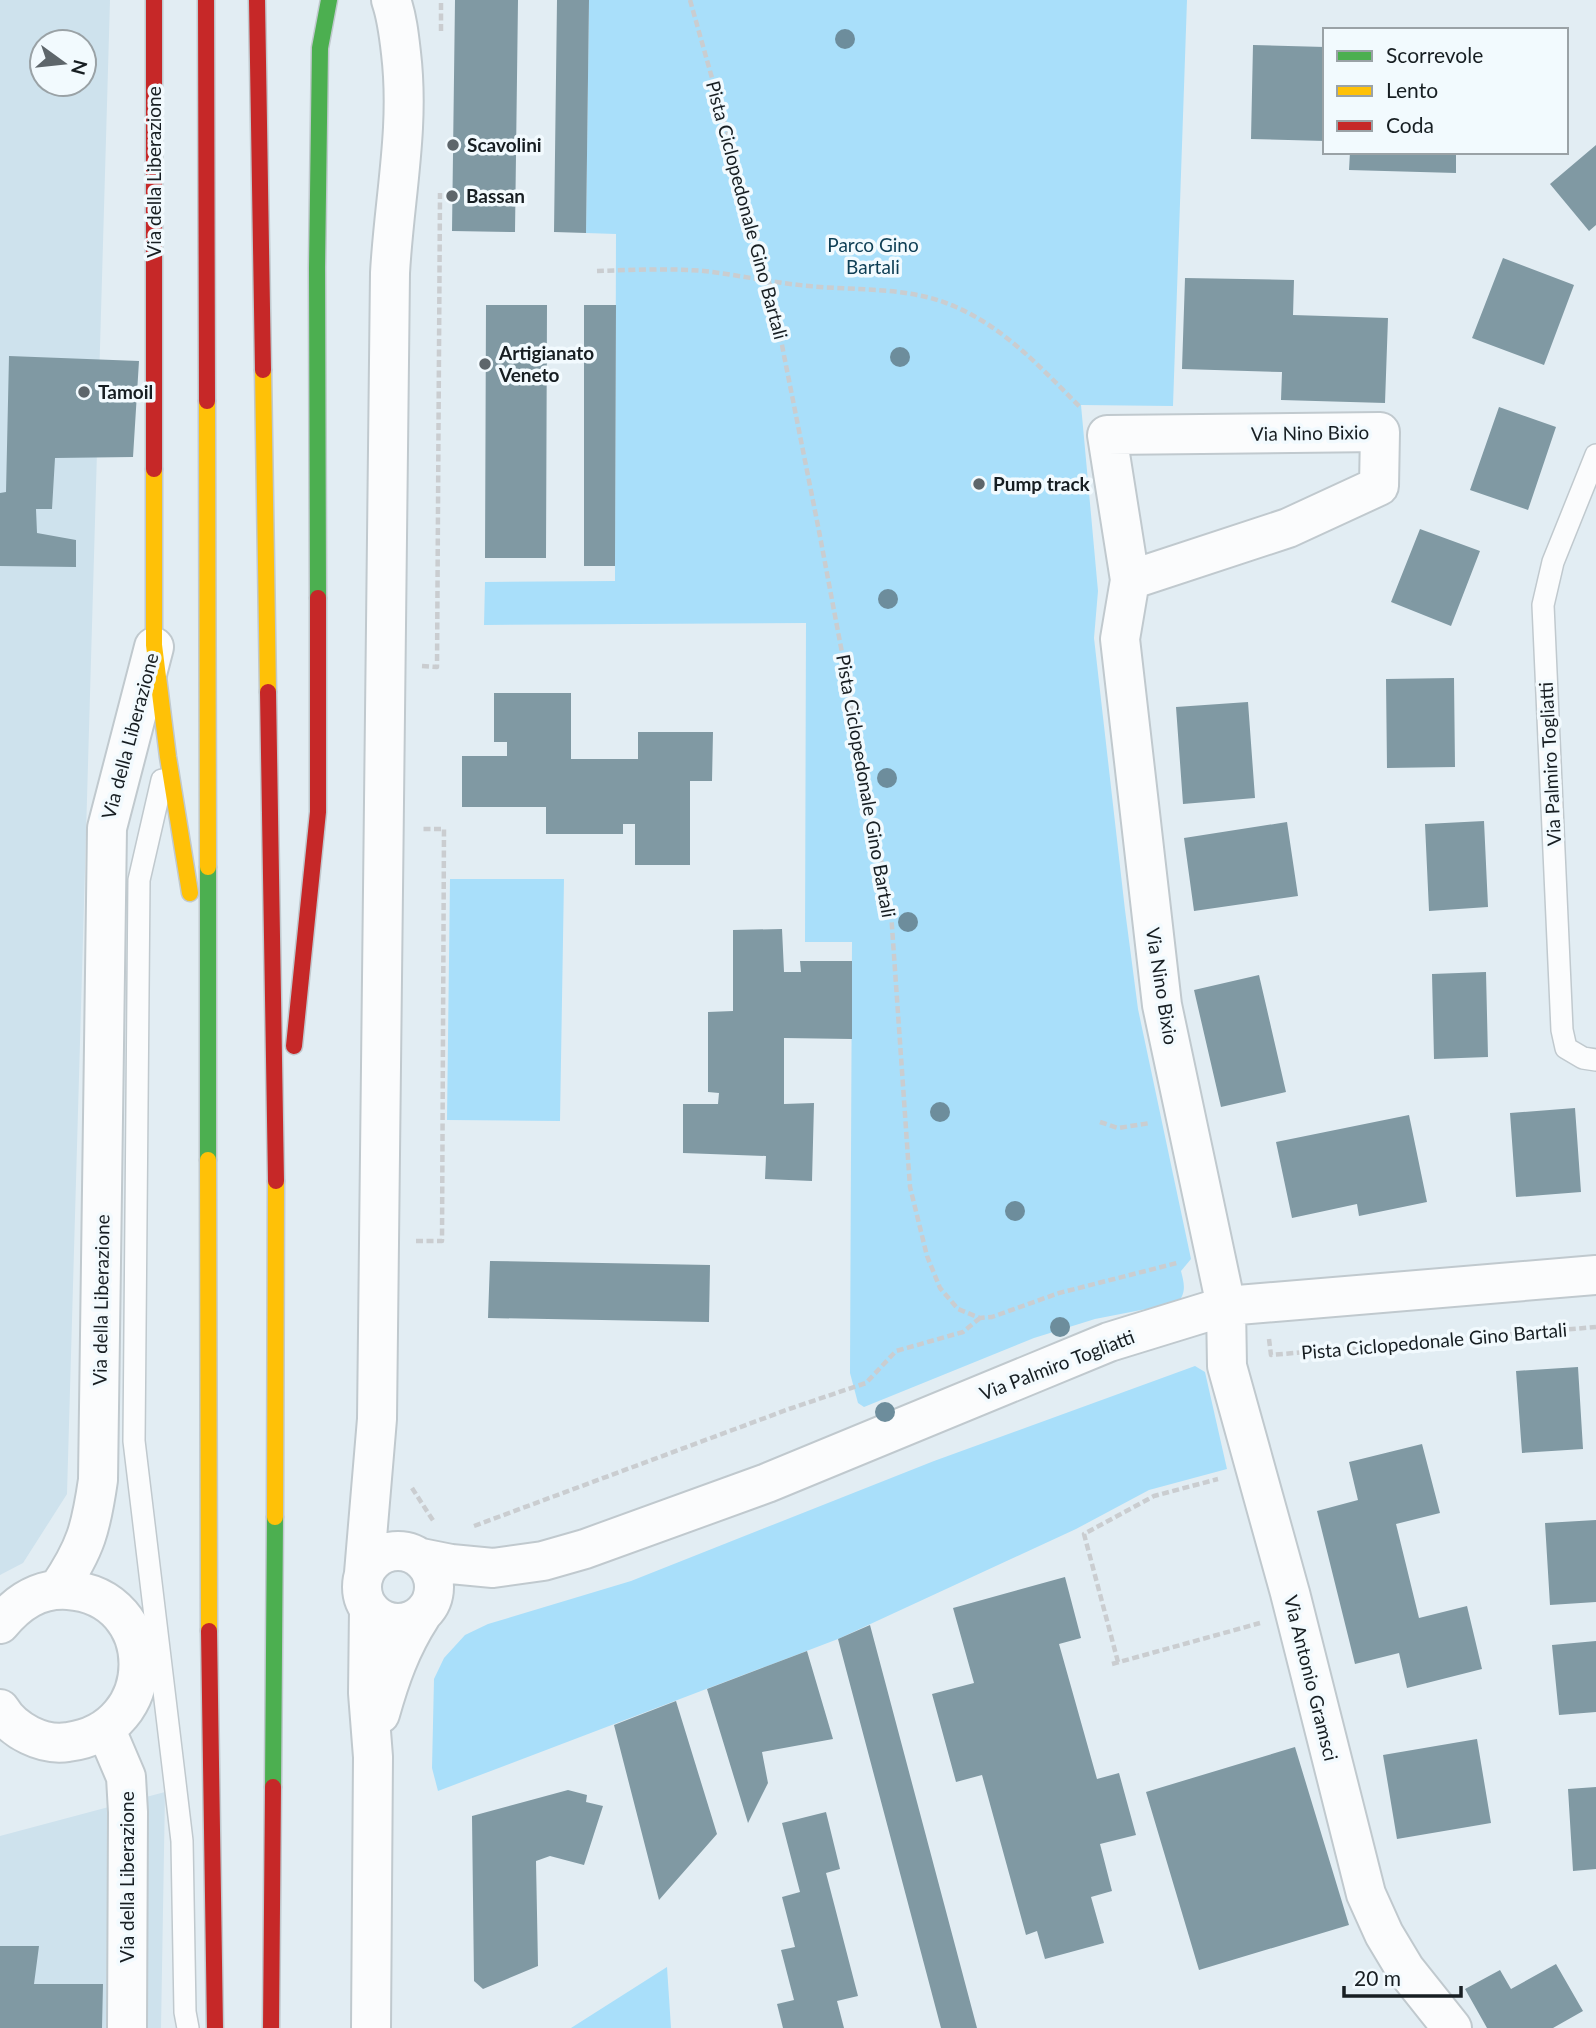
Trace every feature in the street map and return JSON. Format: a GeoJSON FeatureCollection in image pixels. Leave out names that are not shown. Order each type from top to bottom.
{"type":"FeatureCollection","features":[{"type":"Feature","properties":{"kind":"main road","name":"Via della Liberazione"},"geometry":{"type":"LineString","coordinates":[[154,0],[154,645]]}},
{"type":"Feature","properties":{"kind":"main road"},"geometry":{"type":"LineString","coordinates":[[206,0],[209,1647],[215,2028]]}},
{"type":"Feature","properties":{"kind":"main road"},"geometry":{"type":"LineString","coordinates":[[257,0],[276,1201],[271,2028]]}},
{"type":"Feature","properties":{"kind":"main road"},"geometry":{"type":"LineString","coordinates":[[276,1201],[318,812],[317,268],[320,48],[329,0]]}},
{"type":"Feature","properties":{"kind":"main road"},"geometry":{"type":"LineString","coordinates":[[154,645],[168,757],[209,1009]]}},
{"type":"Feature","properties":{"kind":"street"},"geometry":{"type":"LineString","coordinates":[[391,0],[398,27],[405,102]]}},
{"type":"Feature","properties":{"kind":"street"},"geometry":{"type":"LineString","coordinates":[[371,2028],[373,1758],[368,1693],[366,1591],[377,1419],[390,273],[415,0]]}},
{"type":"Feature","properties":{"kind":"street","name":"Via Nino Bixio"},"geometry":{"type":"LineString","coordinates":[[1130,580],[1288,528],[1379,486],[1380,432],[1107,435],[1130,580],[1120,639],[1162,1005],[1226,1306]]}},
{"type":"Feature","properties":{"kind":"street","name":"Via della Liberazione"},"geometry":{"type":"LineString","coordinates":[[58,1589],[79,1558],[92,1523],[99,1480],[107,828],[154,645]]}},
{"type":"Feature","properties":{"kind":"street","name":"Via Palmiro Togliatti"},"geometry":{"type":"LineString","coordinates":[[425,1611],[458,1592],[507,1578],[543,1561],[637,1532],[767,1483],[1108,1342],[1226,1306],[1596,1275]]}},
{"type":"Feature","properties":{"kind":"street","name":"Via Antonio Gramsci"},"geometry":{"type":"LineString","coordinates":[[1226,1306],[1227,1366],[1296,1614],[1366,1894],[1384,1934],[1405,1969],[1452,2028]]}},
{"type":"Feature","properties":{"kind":"street"},"geometry":{"type":"LineString","coordinates":[[373,1758],[379,1719],[396,1662],[405,1641],[425,1611],[435,1586],[423,1546],[397,1526],[385,1492],[377,1419]]}},
{"type":"Feature","properties":{"kind":"street"},"geometry":{"type":"LineString","coordinates":[[423,1546],[378,1556],[369,1563],[366,1591],[377,1618],[400,1624],[425,1611]]}},
{"type":"Feature","properties":{"kind":"street","name":"Via Palmiro Togliatti"},"geometry":{"type":"LineString","coordinates":[[423,1546],[451,1564],[493,1568],[543,1561]]}},
{"type":"Feature","properties":{"kind":"street"},"geometry":{"type":"LineString","coordinates":[[0,1624],[12,1609],[33,1595],[58,1589],[81,1591],[101,1599],[119,1613],[133,1636],[140,1661],[137,1688],[125,1711],[106,1730],[82,1741],[57,1744],[40,1740],[21,1730],[1,1714]]}},
{"type":"Feature","properties":{"kind":"street","name":"Via della Liberazione"},"geometry":{"type":"LineString","coordinates":[[106,1730],[126,1777],[127,2028]]}},
{"type":"Feature","properties":{"kind":"lane","name":"Via Palmiro Togliatti"},"geometry":{"type":"LineString","coordinates":[[1596,455],[1553,562],[1543,605],[1562,1030],[1566,1048],[1583,1058],[1596,1060]]}},
{"type":"Feature","properties":{"kind":"lane"},"geometry":{"type":"LineString","coordinates":[[168,757],[139,880],[134,1441],[182,1840],[185,2012],[188,2028]]}},
{"type":"Feature","properties":{"kind":"path"},"geometry":{"type":"LineString","coordinates":[[441,0],[441,41]]}},
{"type":"Feature","properties":{"kind":"path","name":"Pista Ciclopedonale Gino Bartali"},"geometry":{"type":"LineString","coordinates":[[690,0],[769,279],[891,912],[910,1187],[927,1256],[940,1287],[958,1309],[980,1318]]}},
{"type":"Feature","properties":{"kind":"path"},"geometry":{"type":"LineString","coordinates":[[417,666],[437,667],[440,191]]}},
{"type":"Feature","properties":{"kind":"path"},"geometry":{"type":"LineString","coordinates":[[597,271],[701,271],[807,286],[874,288],[930,297],[957,307],[1013,341],[1107,435]]}},
{"type":"Feature","properties":{"kind":"path"},"geometry":{"type":"LineString","coordinates":[[407,1241],[442,1241],[444,829],[419,829]]}},
{"type":"Feature","properties":{"kind":"path"},"geometry":{"type":"LineString","coordinates":[[1100,1122],[1118,1128],[1186,1116]]}},
{"type":"Feature","properties":{"kind":"path"},"geometry":{"type":"LineString","coordinates":[[470,1527],[866,1383],[896,1351],[963,1332],[980,1318],[992,1317],[1059,1293],[1215,1254]]}},
{"type":"Feature","properties":{"kind":"path","name":"Pista Ciclopedonale Gino Bartali"},"geometry":{"type":"LineString","coordinates":[[1272,1355],[1596,1327]]}},
{"type":"Feature","properties":{"kind":"path"},"geometry":{"type":"LineString","coordinates":[[1256,1469],[1154,1496],[1084,1534],[1115,1663],[1296,1614]]}},
{"type":"Feature","properties":{"kind":"path"},"geometry":{"type":"LineString","coordinates":[[406,1478],[423,1546]]}},
{"type":"Feature","properties":{"kind":"shaded area"},"geometry":{"type":"Polygon","coordinates":[[[0,0],[110,0],[67,1494],[23,1563],[0,1575],[0,0]]]}},
{"type":"Feature","properties":{"kind":"shaded area"},"geometry":{"type":"Polygon","coordinates":[[[165,1792],[161,2028],[0,2028],[0,1836],[165,1792]]]}},
{"type":"Feature","properties":{"kind":"green space","name":"Parco Gino Bartali"},"geometry":{"type":"Polygon","coordinates":[[[589,0],[1187,0],[1173,406],[1081,405],[1098,591],[1094,638],[1125,910],[1138,1009],[1191,1259],[1181,1271],[1183,1292],[1177,1303],[1095,1319],[1034,1338],[864,1407],[858,1403],[850,1373],[852,942],[805,942],[806,623],[484,625],[485,582],[615,581],[616,234],[586,233],[589,0]]]}},
{"type":"Feature","properties":{"kind":"green space"},"geometry":{"type":"Polygon","coordinates":[[[450,879],[564,879],[560,1121],[447,1120],[450,879]]]}},
{"type":"Feature","properties":{"kind":"green space"},"geometry":{"type":"Polygon","coordinates":[[[1195,1366],[1205,1372],[1227,1469],[1149,1490],[1076,1529],[838,1639],[438,1791],[432,1768],[434,1679],[444,1658],[465,1635],[488,1624],[631,1581],[934,1461],[1195,1366]]]}},
{"type":"Feature","properties":{"kind":"green space"},"geometry":{"type":"Polygon","coordinates":[[[667,1967],[671,2028],[571,2028],[667,1967]]]}},
{"type":"Feature","properties":{"kind":"building"},"geometry":{"type":"Polygon","coordinates":[[[455,0],[518,0],[515,232],[452,231],[455,0]]]}},
{"type":"Feature","properties":{"kind":"building"},"geometry":{"type":"Polygon","coordinates":[[[557,0],[589,0],[586,233],[554,232],[557,0]]]}},
{"type":"Feature","properties":{"kind":"building"},"geometry":{"type":"Polygon","coordinates":[[[1253,45],[1323,47],[1323,141],[1251,139],[1253,45]]]}},
{"type":"Feature","properties":{"kind":"building"},"geometry":{"type":"Polygon","coordinates":[[[1596,145],[1596,225],[1589,231],[1550,184],[1596,145]]]}},
{"type":"Feature","properties":{"kind":"building"},"geometry":{"type":"Polygon","coordinates":[[[1350,154],[1456,154],[1456,173],[1349,170],[1350,154]]]}},
{"type":"Feature","properties":{"kind":"building"},"geometry":{"type":"Polygon","coordinates":[[[1503,258],[1574,285],[1544,365],[1472,338],[1503,258]]]}},
{"type":"Feature","properties":{"kind":"building"},"geometry":{"type":"Polygon","coordinates":[[[1185,278],[1294,280],[1293,315],[1388,318],[1385,403],[1281,400],[1282,372],[1182,369],[1185,278]]]}},
{"type":"Feature","properties":{"kind":"building"},"geometry":{"type":"Polygon","coordinates":[[[486,305],[547,305],[546,558],[485,558],[486,305]]]}},
{"type":"Feature","properties":{"kind":"building"},"geometry":{"type":"Polygon","coordinates":[[[584,305],[616,305],[615,566],[584,566],[584,305]]]}},
{"type":"Feature","properties":{"kind":"building"},"geometry":{"type":"Polygon","coordinates":[[[9,356],[139,361],[133,457],[55,458],[52,509],[36,509],[37,533],[76,540],[76,567],[0,566],[0,493],[6,492],[9,356]]]}},
{"type":"Feature","properties":{"kind":"building"},"geometry":{"type":"Polygon","coordinates":[[[1499,407],[1556,427],[1528,510],[1470,490],[1499,407]]]}},
{"type":"Feature","properties":{"kind":"building"},"geometry":{"type":"Polygon","coordinates":[[[1420,529],[1480,551],[1451,626],[1391,602],[1420,529]]]}},
{"type":"Feature","properties":{"kind":"building"},"geometry":{"type":"Polygon","coordinates":[[[1454,678],[1455,767],[1387,768],[1386,679],[1454,678]]]}},
{"type":"Feature","properties":{"kind":"building"},"geometry":{"type":"Polygon","coordinates":[[[494,693],[571,693],[571,759],[638,759],[638,732],[713,732],[712,781],[690,781],[690,865],[635,865],[635,824],[623,824],[623,834],[546,834],[546,807],[462,807],[462,756],[507,756],[507,742],[494,742],[494,693]]]}},
{"type":"Feature","properties":{"kind":"building"},"geometry":{"type":"Polygon","coordinates":[[[1248,702],[1255,798],[1183,804],[1176,707],[1248,702]]]}},
{"type":"Feature","properties":{"kind":"building"},"geometry":{"type":"Polygon","coordinates":[[[1484,821],[1488,907],[1429,911],[1425,824],[1484,821]]]}},
{"type":"Feature","properties":{"kind":"building"},"geometry":{"type":"Polygon","coordinates":[[[1287,822],[1298,896],[1194,911],[1184,838],[1287,822]]]}},
{"type":"Feature","properties":{"kind":"building"},"geometry":{"type":"Polygon","coordinates":[[[782,929],[784,972],[801,972],[800,961],[852,961],[852,1039],[784,1038],[784,1104],[814,1103],[812,1181],[765,1179],[766,1156],[683,1153],[683,1104],[718,1104],[719,1093],[708,1092],[708,1012],[733,1011],[733,930],[782,929]]]}},
{"type":"Feature","properties":{"kind":"building"},"geometry":{"type":"Polygon","coordinates":[[[1486,972],[1488,1057],[1434,1059],[1432,974],[1486,972]]]}},
{"type":"Feature","properties":{"kind":"building"},"geometry":{"type":"Polygon","coordinates":[[[1259,975],[1286,1092],[1221,1107],[1194,990],[1259,975]]]}},
{"type":"Feature","properties":{"kind":"building"},"geometry":{"type":"Polygon","coordinates":[[[1575,1108],[1581,1192],[1516,1197],[1510,1113],[1575,1108]]]}},
{"type":"Feature","properties":{"kind":"building"},"geometry":{"type":"Polygon","coordinates":[[[1409,1115],[1427,1202],[1359,1216],[1357,1204],[1292,1218],[1276,1142],[1409,1115]]]}},
{"type":"Feature","properties":{"kind":"building"},"geometry":{"type":"Polygon","coordinates":[[[490,1261],[710,1265],[709,1322],[488,1318],[490,1261]]]}},
{"type":"Feature","properties":{"kind":"building"},"geometry":{"type":"Polygon","coordinates":[[[1578,1367],[1583,1449],[1522,1453],[1516,1371],[1578,1367]]]}},
{"type":"Feature","properties":{"kind":"building"},"geometry":{"type":"Polygon","coordinates":[[[1422,1444],[1440,1513],[1396,1524],[1419,1618],[1467,1606],[1482,1669],[1407,1688],[1399,1653],[1355,1664],[1317,1511],[1358,1500],[1349,1462],[1422,1444]]]}},
{"type":"Feature","properties":{"kind":"building"},"geometry":{"type":"Polygon","coordinates":[[[1596,1520],[1596,1602],[1550,1605],[1545,1523],[1596,1520]]]}},
{"type":"Feature","properties":{"kind":"building"},"geometry":{"type":"Polygon","coordinates":[[[1065,1577],[1081,1638],[1059,1644],[1097,1779],[1119,1773],[1136,1835],[1100,1844],[1112,1891],[1091,1897],[1104,1943],[1045,1959],[1037,1931],[1026,1935],[982,1775],[956,1782],[932,1694],[974,1683],[953,1608],[1065,1577]]]}},
{"type":"Feature","properties":{"kind":"building"},"geometry":{"type":"Polygon","coordinates":[[[870,1625],[977,2028],[941,2028],[838,1639],[870,1625]]]}},
{"type":"Feature","properties":{"kind":"building"},"geometry":{"type":"Polygon","coordinates":[[[1596,1641],[1596,1712],[1559,1715],[1552,1645],[1596,1641]]]}},
{"type":"Feature","properties":{"kind":"building"},"geometry":{"type":"Polygon","coordinates":[[[807,1651],[833,1739],[762,1752],[768,1783],[748,1823],[707,1689],[807,1651]]]}},
{"type":"Feature","properties":{"kind":"building"},"geometry":{"type":"Polygon","coordinates":[[[676,1701],[717,1834],[659,1900],[614,1725],[676,1701]]]}},
{"type":"Feature","properties":{"kind":"building"},"geometry":{"type":"Polygon","coordinates":[[[1477,1739],[1491,1823],[1397,1839],[1383,1755],[1477,1739]]]}},
{"type":"Feature","properties":{"kind":"building"},"geometry":{"type":"Polygon","coordinates":[[[1295,1747],[1349,1925],[1199,1970],[1146,1792],[1295,1747]]]}},
{"type":"Feature","properties":{"kind":"building"},"geometry":{"type":"Polygon","coordinates":[[[1596,1787],[1596,1869],[1573,1871],[1568,1789],[1596,1787]]]}},
{"type":"Feature","properties":{"kind":"building"},"geometry":{"type":"Polygon","coordinates":[[[568,1790],[587,1795],[586,1802],[603,1806],[584,1865],[550,1856],[536,1861],[538,1966],[483,1989],[474,1981],[472,1816],[568,1790]]]}},
{"type":"Feature","properties":{"kind":"building"},"geometry":{"type":"Polygon","coordinates":[[[826,1812],[840,1869],[826,1873],[858,1996],[837,2001],[844,2028],[783,2028],[777,2004],[794,2000],[781,1950],[795,1947],[782,1897],[800,1892],[782,1823],[826,1812]]]}},
{"type":"Feature","properties":{"kind":"building"},"geometry":{"type":"Polygon","coordinates":[[[0,1946],[39,1946],[34,1984],[103,1984],[102,2028],[0,2028],[0,1946]]]}},
{"type":"Feature","properties":{"kind":"building"},"geometry":{"type":"Polygon","coordinates":[[[1556,1964],[1583,2011],[1553,2028],[1487,2028],[1465,1989],[1500,1970],[1511,1989],[1556,1964]]]}},
{"type":"Feature","properties":{"kind":"traffic: fast"},"geometry":{"type":"LineString","coordinates":[[318,598],[317,268],[320,48],[329,0]]}},
{"type":"Feature","properties":{"kind":"traffic: fast"},"geometry":{"type":"LineString","coordinates":[[208,867],[208,1160]]}},
{"type":"Feature","properties":{"kind":"traffic: fast"},"geometry":{"type":"LineString","coordinates":[[273,1787],[275,1517]]}},
{"type":"Feature","properties":{"kind":"traffic: slow"},"geometry":{"type":"LineString","coordinates":[[263,370],[268,692]]}},
{"type":"Feature","properties":{"kind":"traffic: slow"},"geometry":{"type":"LineString","coordinates":[[207,401],[208,867]]}},
{"type":"Feature","properties":{"kind":"traffic: slow"},"geometry":{"type":"LineString","coordinates":[[154,469],[154,645]]}},
{"type":"Feature","properties":{"kind":"traffic: slow"},"geometry":{"type":"LineString","coordinates":[[154,645],[168,757],[190,893]]}},
{"type":"Feature","properties":{"kind":"traffic: slow"},"geometry":{"type":"LineString","coordinates":[[208,1160],[209,1631]]}},
{"type":"Feature","properties":{"kind":"traffic: slow"},"geometry":{"type":"LineString","coordinates":[[275,1517],[276,1181]]}},
{"type":"Feature","properties":{"kind":"traffic: jam"},"geometry":{"type":"LineString","coordinates":[[154,0],[154,469]]}},
{"type":"Feature","properties":{"kind":"traffic: jam"},"geometry":{"type":"LineString","coordinates":[[206,0],[207,401]]}},
{"type":"Feature","properties":{"kind":"traffic: jam"},"geometry":{"type":"LineString","coordinates":[[257,0],[263,370]]}},
{"type":"Feature","properties":{"kind":"traffic: jam"},"geometry":{"type":"LineString","coordinates":[[294,1046],[318,812],[318,598]]}},
{"type":"Feature","properties":{"kind":"traffic: jam"},"geometry":{"type":"LineString","coordinates":[[268,692],[276,1181]]}},
{"type":"Feature","properties":{"kind":"traffic: jam"},"geometry":{"type":"LineString","coordinates":[[209,1631],[215,2028]]}},
{"type":"Feature","properties":{"kind":"traffic: jam"},"geometry":{"type":"LineString","coordinates":[[271,2028],[273,1787]]}},
{"type":"Feature","properties":{"kind":"place","name":"Scavolini"},"geometry":{"type":"Point","coordinates":[453,145]}},
{"type":"Feature","properties":{"kind":"place","name":"Bassan"},"geometry":{"type":"Point","coordinates":[452,196]}},
{"type":"Feature","properties":{"kind":"place","name":"Artigianato Veneto"},"geometry":{"type":"Point","coordinates":[485,364]}},
{"type":"Feature","properties":{"kind":"place","name":"Tamoil"},"geometry":{"type":"Point","coordinates":[84,392]}},
{"type":"Feature","properties":{"kind":"place","name":"Pump track"},"geometry":{"type":"Point","coordinates":[979,484]}}]}
